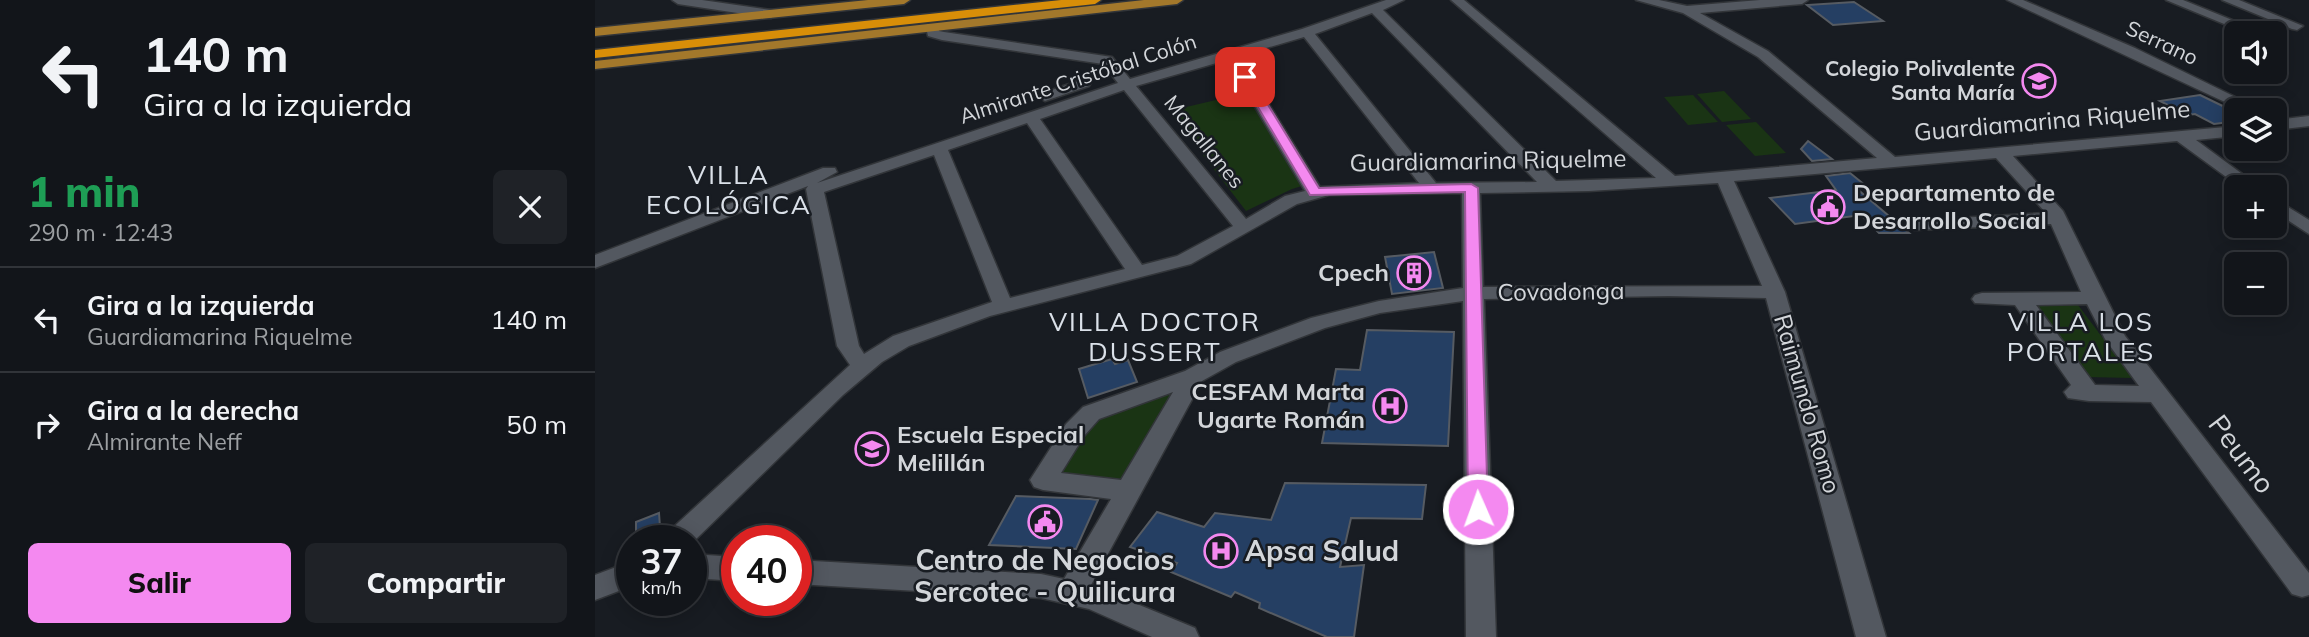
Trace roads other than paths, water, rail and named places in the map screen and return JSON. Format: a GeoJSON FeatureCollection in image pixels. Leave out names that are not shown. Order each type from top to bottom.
{"type":"FeatureCollection","features":[{"type":"Feature","properties":{"kind":"highway"},"geometry":{"type":"LineString","coordinates":[[595,41],[988,0]]}},
{"type":"Feature","properties":{"kind":"highway"},"geometry":{"type":"LineString","coordinates":[[595,54],[1095,0]]}},
{"type":"Feature","properties":{"kind":"main road"},"geometry":{"type":"LineString","coordinates":[[595,32],[904,0]]}},
{"type":"Feature","properties":{"kind":"main road"},"geometry":{"type":"LineString","coordinates":[[595,65],[1177,0]]}},
{"type":"Feature","properties":{"kind":"street"},"geometry":{"type":"LineString","coordinates":[[678,0],[771,14]]}},
{"type":"Feature","properties":{"kind":"street","name":"Almirante Cristóbal Colón"},"geometry":{"type":"LineString","coordinates":[[595,262],[703,218],[851,171],[939,147],[1129,84],[1307,32],[1398,0]]}},
{"type":"Feature","properties":{"kind":"street"},"geometry":{"type":"LineString","coordinates":[[1457,0],[1671,182]]}},
{"type":"Feature","properties":{"kind":"street"},"geometry":{"type":"LineString","coordinates":[[1642,0],[1687,10],[1802,0]]}},
{"type":"Feature","properties":{"kind":"street","name":"Serrano"},"geometry":{"type":"LineString","coordinates":[[2013,0],[2229,98]]}},
{"type":"Feature","properties":{"kind":"street"},"geometry":{"type":"LineString","coordinates":[[2172,0],[2226,21]]}},
{"type":"Feature","properties":{"kind":"street"},"geometry":{"type":"LineString","coordinates":[[2228,0],[2297,26]]}},
{"type":"Feature","properties":{"kind":"street"},"geometry":{"type":"LineString","coordinates":[[717,19],[736,8]]}},
{"type":"Feature","properties":{"kind":"street"},"geometry":{"type":"LineString","coordinates":[[1374,8],[1552,187]]}},
{"type":"Feature","properties":{"kind":"street"},"geometry":{"type":"LineString","coordinates":[[1687,10],[1770,59],[1890,161]]}},
{"type":"Feature","properties":{"kind":"street","name":"Magallanes"},"geometry":{"type":"LineString","coordinates":[[932,27],[933,33],[942,36],[1107,60],[1244,228]]}},
{"type":"Feature","properties":{"kind":"street"},"geometry":{"type":"LineString","coordinates":[[1307,32],[1432,189]]}},
{"type":"Feature","properties":{"kind":"street"},"geometry":{"type":"LineString","coordinates":[[1231,54],[1315,192]]}},
{"type":"Feature","properties":{"kind":"street"},"geometry":{"type":"LineString","coordinates":[[851,171],[1084,83]]}},
{"type":"Feature","properties":{"kind":"street"},"geometry":{"type":"LineString","coordinates":[[1031,117],[1137,272]]}},
{"type":"Feature","properties":{"kind":"street"},"geometry":{"type":"LineString","coordinates":[[2287,123],[2309,121]]}},
{"type":"Feature","properties":{"kind":"street","name":"Guardiamarina Riquelme"},"geometry":{"type":"LineString","coordinates":[[694,525],[795,427],[886,349],[916,334],[1003,305],[1195,256],[1291,200],[1315,192],[1671,182],[2224,133]]}},
{"type":"Feature","properties":{"kind":"street"},"geometry":{"type":"LineString","coordinates":[[2183,138],[2234,175]]}},
{"type":"Feature","properties":{"kind":"street"},"geometry":{"type":"LineString","coordinates":[[939,147],[1003,305]]}},
{"type":"Feature","properties":{"kind":"street","name":"Peumo"},"geometry":{"type":"LineString","coordinates":[[2000,152],[2058,218],[2094,299],[2116,339],[2302,585]]}},
{"type":"Feature","properties":{"kind":"street","name":"Almirante Cristóbal Colón"},"geometry":{"type":"LineString","coordinates":[[851,171],[815,189],[848,346],[852,355],[863,366]]}},
{"type":"Feature","properties":{"kind":"street","name":"Raimundo Romo"},"geometry":{"type":"LineString","coordinates":[[1724,178],[1775,292],[1871,637]]}},
{"type":"Feature","properties":{"kind":"street"},"geometry":{"type":"LineString","coordinates":[[1471,188],[1481,637]]}},
{"type":"Feature","properties":{"kind":"street"},"geometry":{"type":"LineString","coordinates":[[2287,212],[2309,228]]}},
{"type":"Feature","properties":{"kind":"street"},"geometry":{"type":"LineString","coordinates":[[1921,226],[2058,218]]}},
{"type":"Feature","properties":{"kind":"street","name":"Covadonga"},"geometry":{"type":"LineString","coordinates":[[1128,491],[1043,480],[1075,430],[1091,413],[1193,376],[1228,357],[1318,323],[1379,307],[1473,293],[1669,290],[1775,292]]}},
{"type":"Feature","properties":{"kind":"street"},"geometry":{"type":"LineString","coordinates":[[1982,299],[2094,299]]}},
{"type":"Feature","properties":{"kind":"street"},"geometry":{"type":"LineString","coordinates":[[2021,299],[2081,393],[2158,394]]}},
{"type":"Feature","properties":{"kind":"street"},"geometry":{"type":"LineString","coordinates":[[1072,592],[1193,376]]}},
{"type":"Feature","properties":{"kind":"street"},"geometry":{"type":"LineString","coordinates":[[812,573],[1041,586],[1072,592],[1113,606],[1184,637]]}},
{"type":"Feature","properties":{"kind":"street"},"geometry":{"type":"LineString","coordinates":[[595,588],[616,579]]}},
{"type":"Feature","properties":{"kind":"place","name":"Colegio Polivalente Santa María"},"geometry":{"type":"Point","coordinates":[2039,81]}},
{"type":"Feature","properties":{"kind":"place","name":"Departamento de Desarrollo Social"},"geometry":{"type":"Point","coordinates":[1828,207]}},
{"type":"Feature","properties":{"kind":"place","name":"Cpech"},"geometry":{"type":"Point","coordinates":[1414,273]}},
{"type":"Feature","properties":{"kind":"place","name":"CESFAM Marta Ugarte Román"},"geometry":{"type":"Point","coordinates":[1390,406]}},
{"type":"Feature","properties":{"kind":"place","name":"Escuela Especial Melillán"},"geometry":{"type":"Point","coordinates":[872,449]}},
{"type":"Feature","properties":{"kind":"place","name":"Centro de Negocios Sercotec - Quilicura"},"geometry":{"type":"Point","coordinates":[1045,522]}},
{"type":"Feature","properties":{"kind":"place","name":"Apsa Salud"},"geometry":{"type":"Point","coordinates":[1221,551]}},
{"type":"Feature","properties":{"kind":"district","name":"VILLA ECOLÓGICA"},"geometry":{"type":"Point","coordinates":[729,190]}},
{"type":"Feature","properties":{"kind":"district","name":"VILLA DOCTOR DUSSERT"},"geometry":{"type":"Point","coordinates":[1155,337]}},
{"type":"Feature","properties":{"kind":"district","name":"VILLA LOS PORTALES"},"geometry":{"type":"Point","coordinates":[2081,337]}}]}
